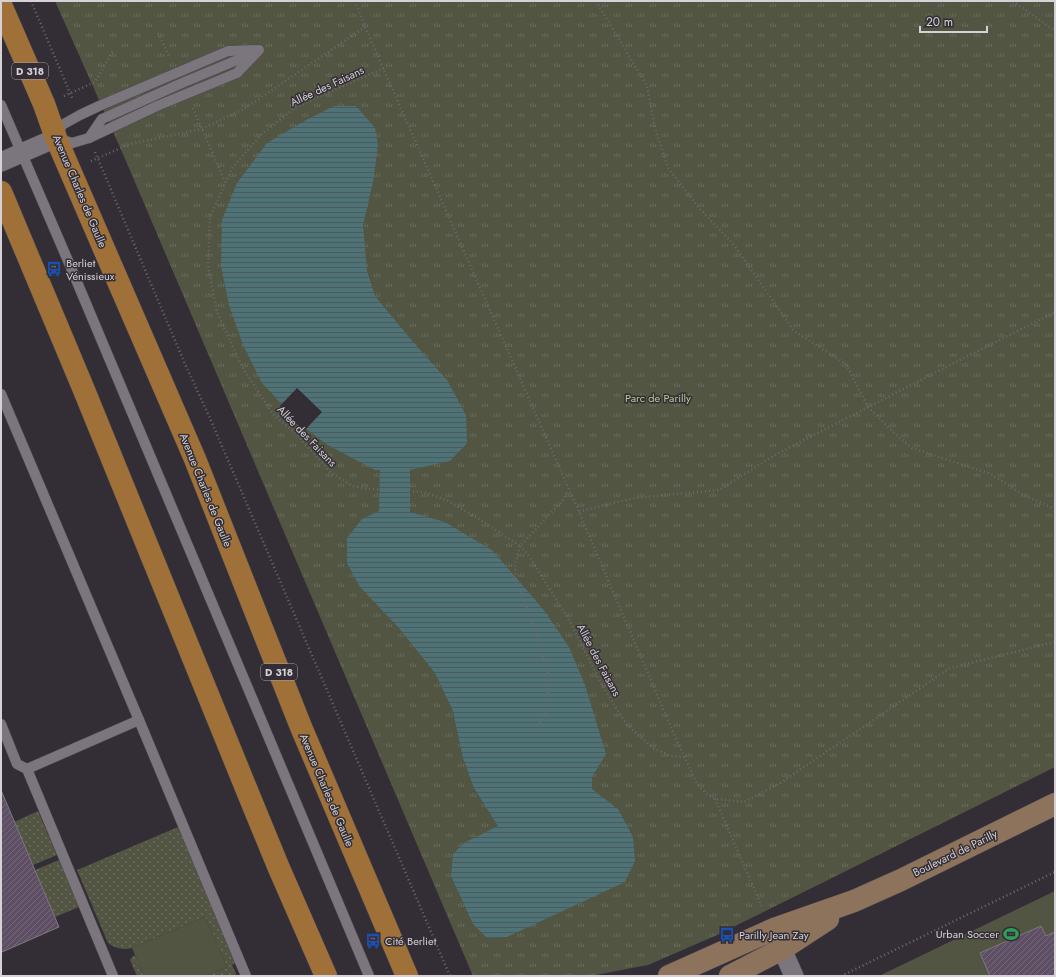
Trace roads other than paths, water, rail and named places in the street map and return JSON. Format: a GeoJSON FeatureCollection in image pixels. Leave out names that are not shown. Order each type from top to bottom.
{"type":"FeatureCollection","features":[{"type":"Feature","properties":{"kind":"main road","name":"Avenue Charles de Gaulle"},"geometry":{"type":"LineString","coordinates":[[1,5],[44,104],[56,138],[195,459],[300,727],[407,976]]}},
{"type":"Feature","properties":{"kind":"main road"},"geometry":{"type":"LineString","coordinates":[[1,192],[84,390],[278,866],[326,976]]}},
{"type":"Feature","properties":{"kind":"main road","name":"Boulevard de Parilly"},"geometry":{"type":"LineString","coordinates":[[669,976],[774,929],[854,901],[901,880],[1055,804]]}},
{"type":"Feature","properties":{"kind":"main road","name":"Boulevard de Parilly"},"geometry":{"type":"LineString","coordinates":[[730,976],[782,949],[854,901]]}},
{"type":"Feature","properties":{"kind":"street"},"geometry":{"type":"LineString","coordinates":[[1,162],[56,138]]}},
{"type":"Feature","properties":{"kind":"street"},"geometry":{"type":"LineString","coordinates":[[782,949],[794,976]]}},
{"type":"Feature","properties":{"kind":"lane"},"geometry":{"type":"LineString","coordinates":[[89,138],[102,119],[259,50]]}},
{"type":"Feature","properties":{"kind":"lane"},"geometry":{"type":"LineString","coordinates":[[259,50],[237,73],[157,106],[89,138],[72,143],[56,138],[62,125],[80,115],[228,51],[259,50]]}},
{"type":"Feature","properties":{"kind":"lane"},"geometry":{"type":"LineString","coordinates":[[1,105],[369,976]]}},
{"type":"Feature","properties":{"kind":"lane"},"geometry":{"type":"LineString","coordinates":[[80,115],[102,119]]}},
{"type":"Feature","properties":{"kind":"lane"},"geometry":{"type":"LineString","coordinates":[[1,394],[246,976]]}},
{"type":"Feature","properties":{"kind":"lane"},"geometry":{"type":"LineString","coordinates":[[28,769],[139,720]]}},
{"type":"Feature","properties":{"kind":"lane"},"geometry":{"type":"LineString","coordinates":[[1,724],[18,764],[28,769],[113,976]]}},
{"type":"Feature","properties":{"kind":"water"},"geometry":{"type":"Polygon","coordinates":[[[334,106],[356,106],[375,128],[378,146],[373,182],[363,225],[367,271],[375,296],[447,380],[466,415],[467,443],[450,461],[410,470],[410,512],[445,522],[493,551],[543,609],[569,647],[585,685],[606,754],[592,777],[592,789],[618,809],[633,837],[635,861],[625,882],[507,937],[487,938],[473,924],[451,876],[453,854],[464,843],[498,826],[474,788],[463,758],[453,711],[435,673],[399,628],[360,587],[347,563],[347,538],[362,519],[379,511],[380,470],[375,470],[326,444],[299,423],[262,383],[243,345],[229,305],[221,266],[222,220],[237,183],[267,143],[306,120],[334,106]]]}},
{"type":"Feature","properties":{"kind":"place","name":"Berliet Vénissieux"},"geometry":{"type":"Point","coordinates":[54,269]}},
{"type":"Feature","properties":{"kind":"place","name":"Urban Soccer"},"geometry":{"type":"Point","coordinates":[1011,934]}},
{"type":"Feature","properties":{"kind":"place","name":"Parilly Jean Zay"},"geometry":{"type":"Point","coordinates":[727,935]}},
{"type":"Feature","properties":{"kind":"place","name":"Cité Berliet"},"geometry":{"type":"Point","coordinates":[373,941]}},
{"type":"Feature","properties":{"kind":"park label","name":"Parc de Parilly"},"geometry":{"type":"Point","coordinates":[658,398]}}]}
